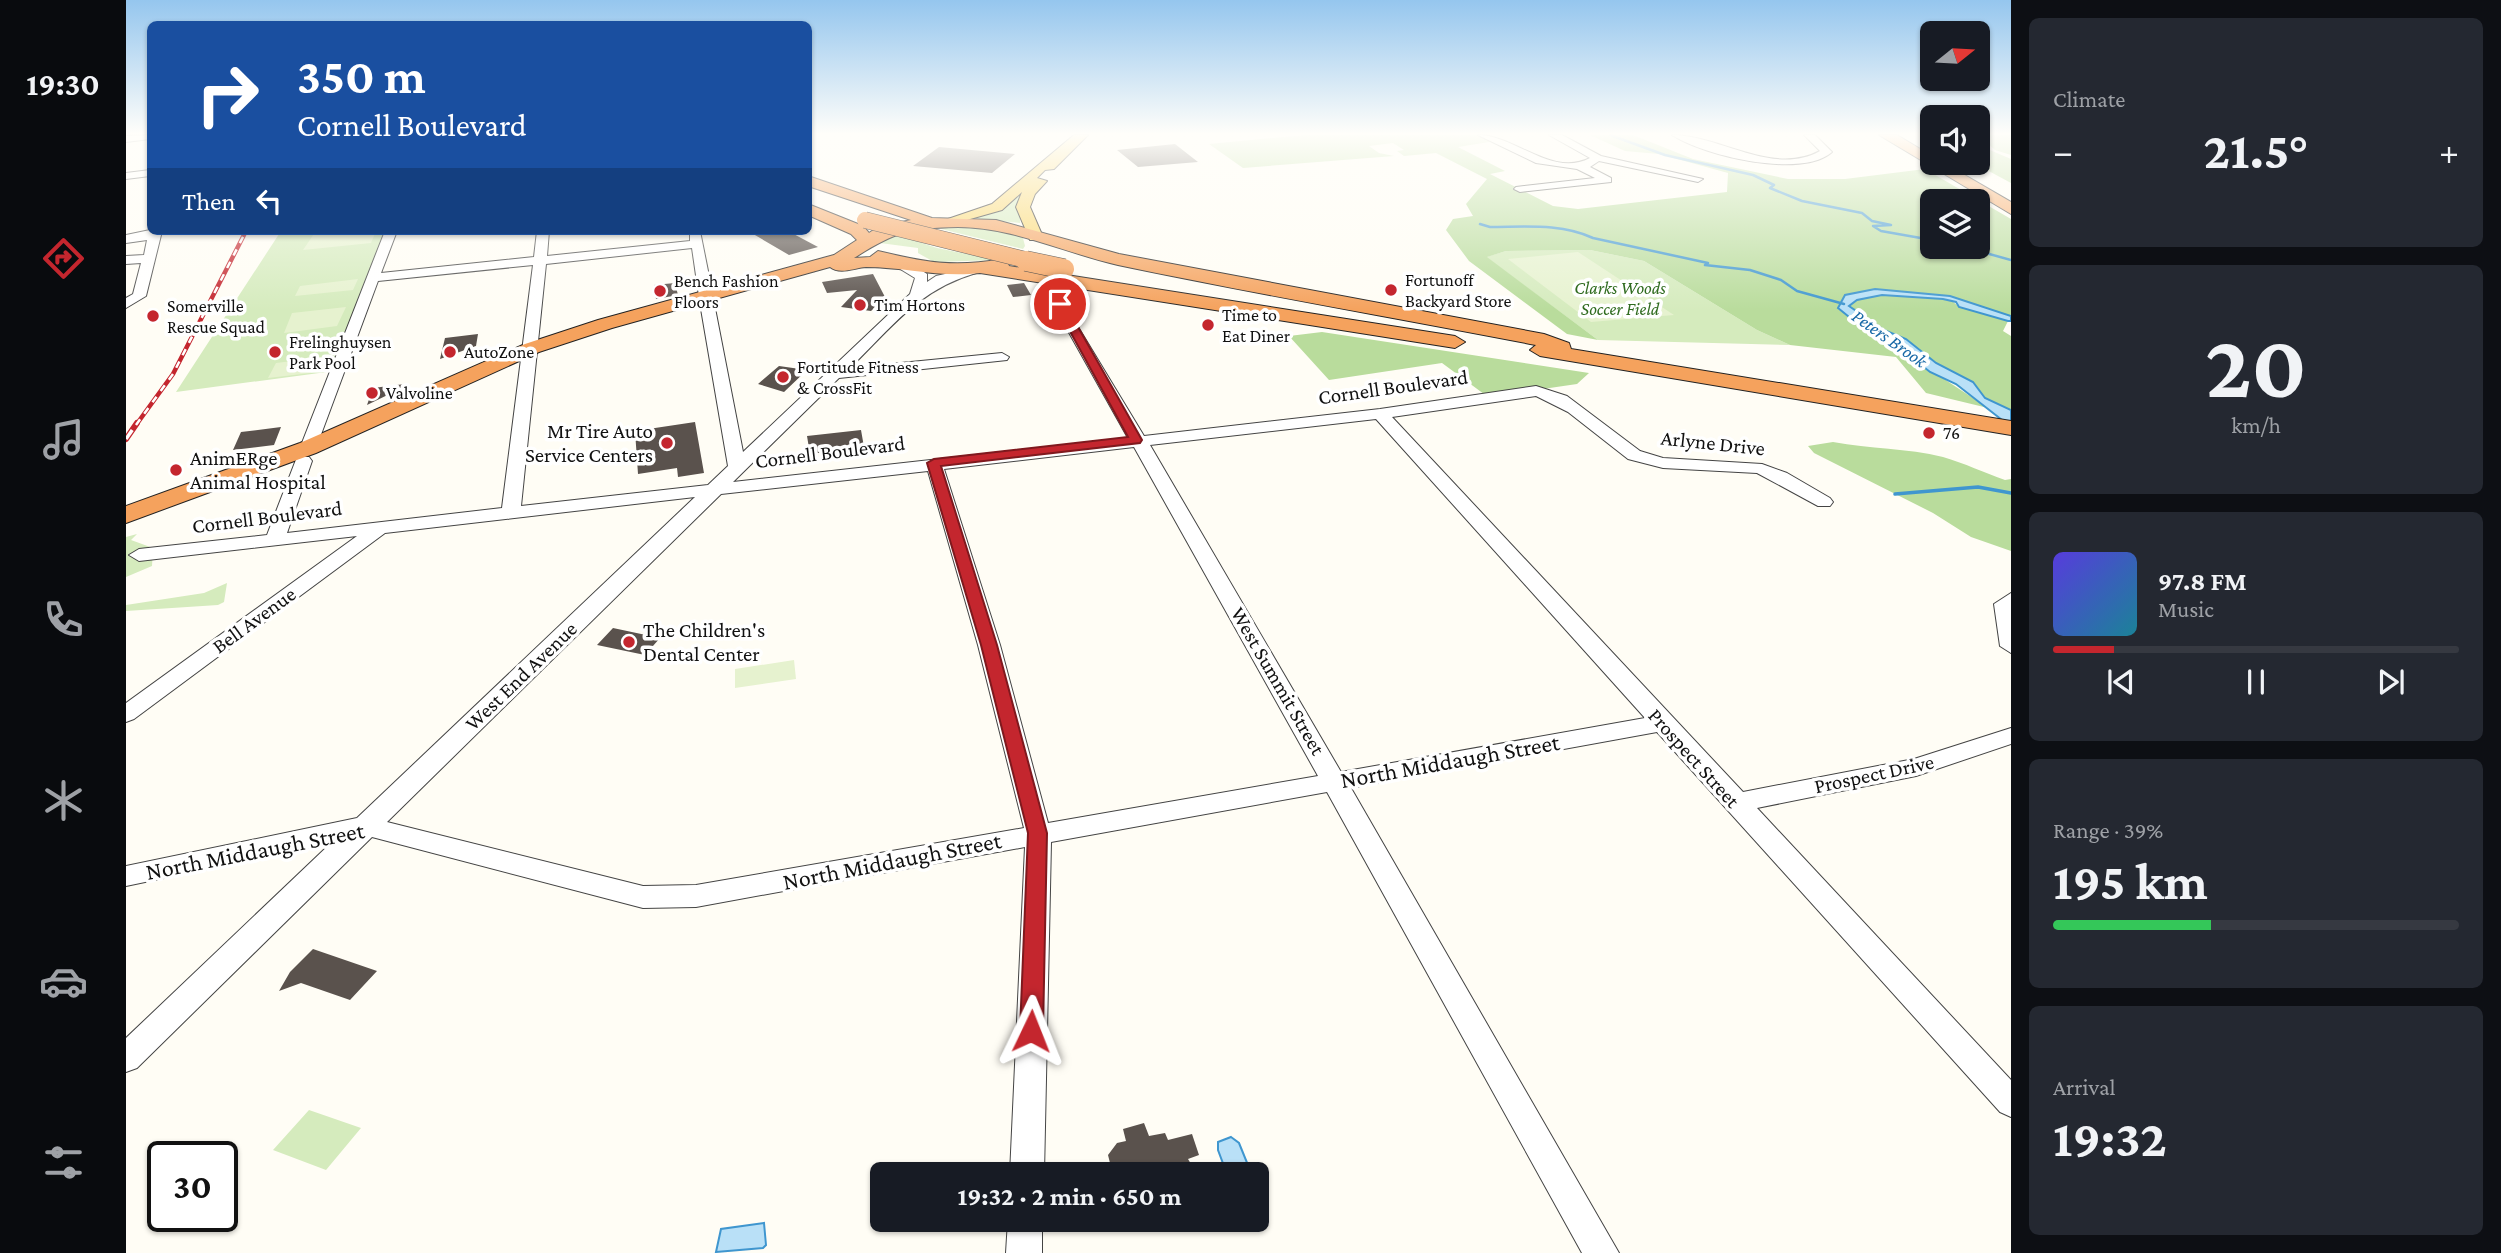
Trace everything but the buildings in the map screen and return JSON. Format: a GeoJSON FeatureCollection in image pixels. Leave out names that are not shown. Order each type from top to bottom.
{"type":"FeatureCollection","features":[{"type":"Feature","properties":{"kind":"highway"},"geometry":{"type":"LineString","coordinates":[[814,193],[870,218]]}},
{"type":"Feature","properties":{"kind":"highway"},"geometry":{"type":"LineString","coordinates":[[844,193],[888,209],[945,222],[1031,229],[1097,255],[1544,340],[1562,347]]}},
{"type":"Feature","properties":{"kind":"highway"},"geometry":{"type":"LineString","coordinates":[[1985,193],[2011,209]]}},
{"type":"Feature","properties":{"kind":"highway"},"geometry":{"type":"LineString","coordinates":[[812,201],[952,244],[1067,266],[1727,381],[1976,419],[2011,421]]}},
{"type":"Feature","properties":{"kind":"highway"},"geometry":{"type":"LineString","coordinates":[[812,211],[850,226],[873,253],[900,263]]}},
{"type":"Feature","properties":{"kind":"highway"},"geometry":{"type":"LineString","coordinates":[[126,526],[305,455],[532,353],[841,258],[888,229],[945,222]]}},
{"type":"Feature","properties":{"kind":"highway"},"geometry":{"type":"LineString","coordinates":[[976,269],[1032,254],[1037,246],[1031,229]]}},
{"type":"Feature","properties":{"kind":"highway"},"geometry":{"type":"LineString","coordinates":[[706,299],[847,264],[900,263],[976,269],[1033,274],[1691,378],[1727,381]]}},
{"type":"Feature","properties":{"kind":"highway"},"geometry":{"type":"LineString","coordinates":[[1067,266],[1562,347],[1976,419],[2011,428]]}},
{"type":"Feature","properties":{"kind":"highway"},"geometry":{"type":"LineString","coordinates":[[126,515],[305,455]]}},
{"type":"Feature","properties":{"kind":"main road"},"geometry":{"type":"LineString","coordinates":[[945,222],[997,207],[1012,193]]}},
{"type":"Feature","properties":{"kind":"main road"},"geometry":{"type":"LineString","coordinates":[[1029,193],[1024,199],[1023,207],[1031,229]]}},
{"type":"Feature","properties":{"kind":"street"},"geometry":{"type":"LineString","coordinates":[[126,239],[149,235]]}},
{"type":"Feature","properties":{"kind":"street"},"geometry":{"type":"LineString","coordinates":[[127,303],[139,296],[155,235]]}},
{"type":"Feature","properties":{"kind":"street"},"geometry":{"type":"LineString","coordinates":[[275,539],[389,235]]}},
{"type":"Feature","properties":{"kind":"street"},"geometry":{"type":"LineString","coordinates":[[511,512],[532,353],[543,235]]}},
{"type":"Feature","properties":{"kind":"street"},"geometry":{"type":"LineString","coordinates":[[373,278],[540,260],[695,237],[737,468]]}},
{"type":"Feature","properties":{"kind":"street"},"geometry":{"type":"LineString","coordinates":[[126,260],[150,258]]}},
{"type":"Feature","properties":{"kind":"street"},"geometry":{"type":"LineString","coordinates":[[900,263],[922,277],[916,295]]}},
{"type":"Feature","properties":{"kind":"street","name":"West End Avenue"},"geometry":{"type":"LineString","coordinates":[[126,1058],[916,295],[941,279],[976,269]]}},
{"type":"Feature","properties":{"kind":"street","name":"West Summit Street"},"geometry":{"type":"LineString","coordinates":[[1069,297],[1060,304],[1064,314],[1136,440],[1197,539],[1601,1253]]}},
{"type":"Feature","properties":{"kind":"street"},"geometry":{"type":"LineString","coordinates":[[833,374],[1002,357]]}},
{"type":"Feature","properties":{"kind":"street","name":"Cornell Boulevard"},"geometry":{"type":"LineString","coordinates":[[139,555],[1380,414],[1525,391]]}},
{"type":"Feature","properties":{"kind":"street","name":"Arlyne Drive"},"geometry":{"type":"LineString","coordinates":[[1525,391],[1543,391],[1558,398],[1617,446],[1637,456],[1678,464],[1754,467],[1786,479],[1824,502]]}},
{"type":"Feature","properties":{"kind":"street","name":"Prospect Street"},"geometry":{"type":"LineString","coordinates":[[1380,414],[2011,1101]]}},
{"type":"Feature","properties":{"kind":"street"},"geometry":{"type":"LineString","coordinates":[[934,463],[989,645],[1038,833],[1027,1162]]}},
{"type":"Feature","properties":{"kind":"street","name":"Bell Avenue"},"geometry":{"type":"LineString","coordinates":[[126,713],[382,527]]}},
{"type":"Feature","properties":{"kind":"street"},"geometry":{"type":"LineString","coordinates":[[2011,599],[2004,604],[2011,646]]}},
{"type":"Feature","properties":{"kind":"street","name":"North Middaugh Street"},"geometry":{"type":"LineString","coordinates":[[126,876],[366,826],[643,897],[666,898],[810,877],[1038,833],[1663,723]]}},
{"type":"Feature","properties":{"kind":"street","name":"Prospect Drive"},"geometry":{"type":"LineString","coordinates":[[1735,803],[1916,767],[2011,736]]}},
{"type":"Feature","properties":{"kind":"street"},"geometry":{"type":"LineString","coordinates":[[1024,1253],[1025,1232]]}},
{"type":"Feature","properties":{"kind":"green space"},"geometry":{"type":"Polygon","coordinates":[[[1475,193],[1528,193],[1553,206],[1578,209],[1714,193],[1920,193],[1920,259],[1990,259],[1990,207],[2011,219],[2011,316],[1950,296],[1875,289],[1845,295],[1838,309],[1988,408],[1926,393],[1896,357],[1790,345],[1757,330],[1644,261],[1590,250],[1506,251],[1487,257],[1598,340],[1567,334],[1469,261],[1446,230],[1453,219],[1473,216],[1466,204],[1475,193]]]}},
{"type":"Feature","properties":{"kind":"green space"},"geometry":{"type":"Polygon","coordinates":[[[1020,194],[1020,223],[972,218],[1000,211],[1020,194]]]}},
{"type":"Feature","properties":{"kind":"green space"},"geometry":{"type":"Polygon","coordinates":[[[929,226],[977,226],[1001,230],[1023,238],[1025,246],[1023,249],[929,226]]]}},
{"type":"Feature","properties":{"kind":"green space"},"geometry":{"type":"Polygon","coordinates":[[[892,233],[937,248],[996,260],[934,262],[918,253],[918,248],[880,243],[892,233]]]}},
{"type":"Feature","properties":{"kind":"green space"},"geometry":{"type":"Polygon","coordinates":[[[278,235],[387,235],[334,371],[176,392],[278,235]]]}},
{"type":"Feature","properties":{"kind":"green space"},"geometry":{"type":"Polygon","coordinates":[[[313,235],[374,235],[371,243],[303,250],[313,235]]]}},
{"type":"Feature","properties":{"kind":"green space","name":"Clarks Woods Soccer Field"},"geometry":{"type":"Polygon","coordinates":[[[1590,250],[1644,261],[1757,330],[1790,345],[1598,340],[1486,257],[1506,251],[1590,250]]]}},
{"type":"Feature","properties":{"kind":"green space"},"geometry":{"type":"Polygon","coordinates":[[[1578,252],[1674,315],[1591,322],[1508,259],[1578,252]]]}},
{"type":"Feature","properties":{"kind":"green space"},"geometry":{"type":"Polygon","coordinates":[[[358,279],[353,290],[295,296],[300,286],[358,279]]]}},
{"type":"Feature","properties":{"kind":"green space"},"geometry":{"type":"Polygon","coordinates":[[[1882,295],[1951,300],[1959,307],[2008,321],[2003,331],[2011,336],[2011,410],[1985,398],[1973,382],[1936,363],[1906,339],[1884,330],[1848,306],[1857,300],[1882,295]]]}},
{"type":"Feature","properties":{"kind":"green space"},"geometry":{"type":"Polygon","coordinates":[[[346,307],[337,326],[284,333],[292,313],[346,307]]]}},
{"type":"Feature","properties":{"kind":"green space"},"geometry":{"type":"Polygon","coordinates":[[[1322,332],[1589,373],[1577,384],[1488,397],[1442,363],[1329,380],[1289,336],[1322,332]]]}},
{"type":"Feature","properties":{"kind":"green space"},"geometry":{"type":"Polygon","coordinates":[[[325,357],[319,372],[268,378],[276,363],[325,357]]]}},
{"type":"Feature","properties":{"kind":"green space"},"geometry":{"type":"Polygon","coordinates":[[[1833,442],[1929,454],[1951,459],[2005,480],[2011,479],[2011,551],[1971,537],[1933,513],[1814,453],[1808,446],[1833,442]]]}},
{"type":"Feature","properties":{"kind":"green space"},"geometry":{"type":"Polygon","coordinates":[[[137,534],[131,540],[153,548],[152,566],[126,577],[126,537],[137,534]]]}},
{"type":"Feature","properties":{"kind":"green space"},"geometry":{"type":"Polygon","coordinates":[[[227,583],[224,602],[218,605],[126,611],[126,605],[204,593],[227,583]]]}},
{"type":"Feature","properties":{"kind":"green space"},"geometry":{"type":"Polygon","coordinates":[[[794,660],[796,679],[735,688],[735,669],[794,660]]]}},
{"type":"Feature","properties":{"kind":"green space"},"geometry":{"type":"Polygon","coordinates":[[[309,1110],[361,1128],[326,1170],[273,1150],[309,1110]]]}},
{"type":"Feature","properties":{"kind":"water","name":"Peters Brook"},"geometry":{"type":"Polygon","coordinates":[[[1875,289],[1950,296],[2011,316],[2011,321],[2008,321],[1959,307],[1956,302],[1943,299],[1882,295],[1857,300],[1849,306],[1884,330],[1906,339],[1936,363],[1973,382],[1985,398],[2011,410],[2011,427],[1956,384],[1930,372],[1909,355],[1864,329],[1838,308],[1845,295],[1875,289]]]}},
{"type":"Feature","properties":{"kind":"water"},"geometry":{"type":"Polygon","coordinates":[[[1231,1137],[1239,1143],[1247,1162],[1222,1162],[1218,1142],[1231,1137]]]}},
{"type":"Feature","properties":{"kind":"water"},"geometry":{"type":"Polygon","coordinates":[[[764,1223],[766,1245],[763,1248],[716,1252],[721,1229],[764,1223]]]}},
{"type":"Feature","properties":{"kind":"waterway"},"geometry":{"type":"LineString","coordinates":[[1783,193],[1802,201],[1862,213],[1872,221],[1891,225],[1873,226],[1881,231],[1920,238]]}},
{"type":"Feature","properties":{"kind":"waterway"},"geometry":{"type":"LineString","coordinates":[[1480,224],[1490,227],[1568,230],[1708,263],[1705,265],[1750,270],[1781,280],[1797,291],[1844,304]]}},
{"type":"Feature","properties":{"kind":"waterway"},"geometry":{"type":"LineString","coordinates":[[1990,254],[2011,260]]}},
{"type":"Feature","properties":{"kind":"waterway"},"geometry":{"type":"LineString","coordinates":[[1895,494],[1978,487],[2011,493]]}},
{"type":"Feature","properties":{"kind":"railway"},"geometry":{"type":"LineString","coordinates":[[136,425],[173,374],[244,235]]}},
{"type":"Feature","properties":{"kind":"railway"},"geometry":{"type":"LineString","coordinates":[[126,439],[137,423]]}},
{"type":"Feature","properties":{"kind":"place","name":"Fortunoff Backyard Store"},"geometry":{"type":"Point","coordinates":[1391,290]}},
{"type":"Feature","properties":{"kind":"place","name":"Bench Fashion Floors"},"geometry":{"type":"Point","coordinates":[660,291]}},
{"type":"Feature","properties":{"kind":"place","name":"Tim Hortons"},"geometry":{"type":"Point","coordinates":[860,305]}},
{"type":"Feature","properties":{"kind":"place","name":"Somerville Rescue Squad"},"geometry":{"type":"Point","coordinates":[153,316]}},
{"type":"Feature","properties":{"kind":"place","name":"Time to Eat Diner"},"geometry":{"type":"Point","coordinates":[1208,325]}},
{"type":"Feature","properties":{"kind":"place","name":"Frelinghuysen Park Pool"},"geometry":{"type":"Point","coordinates":[275,352]}},
{"type":"Feature","properties":{"kind":"place","name":"AutoZone"},"geometry":{"type":"Point","coordinates":[450,352]}},
{"type":"Feature","properties":{"kind":"place","name":"Fortitude Fitness & CrossFit"},"geometry":{"type":"Point","coordinates":[783,377]}},
{"type":"Feature","properties":{"kind":"place","name":"Valvoline"},"geometry":{"type":"Point","coordinates":[372,393]}},
{"type":"Feature","properties":{"kind":"place","name":"76"},"geometry":{"type":"Point","coordinates":[1929,433]}},
{"type":"Feature","properties":{"kind":"place","name":"Mr Tire Auto Service Centers"},"geometry":{"type":"Point","coordinates":[667,443]}},
{"type":"Feature","properties":{"kind":"place","name":"AnimERge Animal Hospital"},"geometry":{"type":"Point","coordinates":[176,470]}},
{"type":"Feature","properties":{"kind":"place","name":"The Children's Dental Center"},"geometry":{"type":"Point","coordinates":[629,642]}},
{"type":"Feature","properties":{"kind":"route"},"geometry":{"type":"LineString","coordinates":[[1031,1031],[1038,833],[989,645],[934,463],[1136,440],[1060,304]]}}]}
